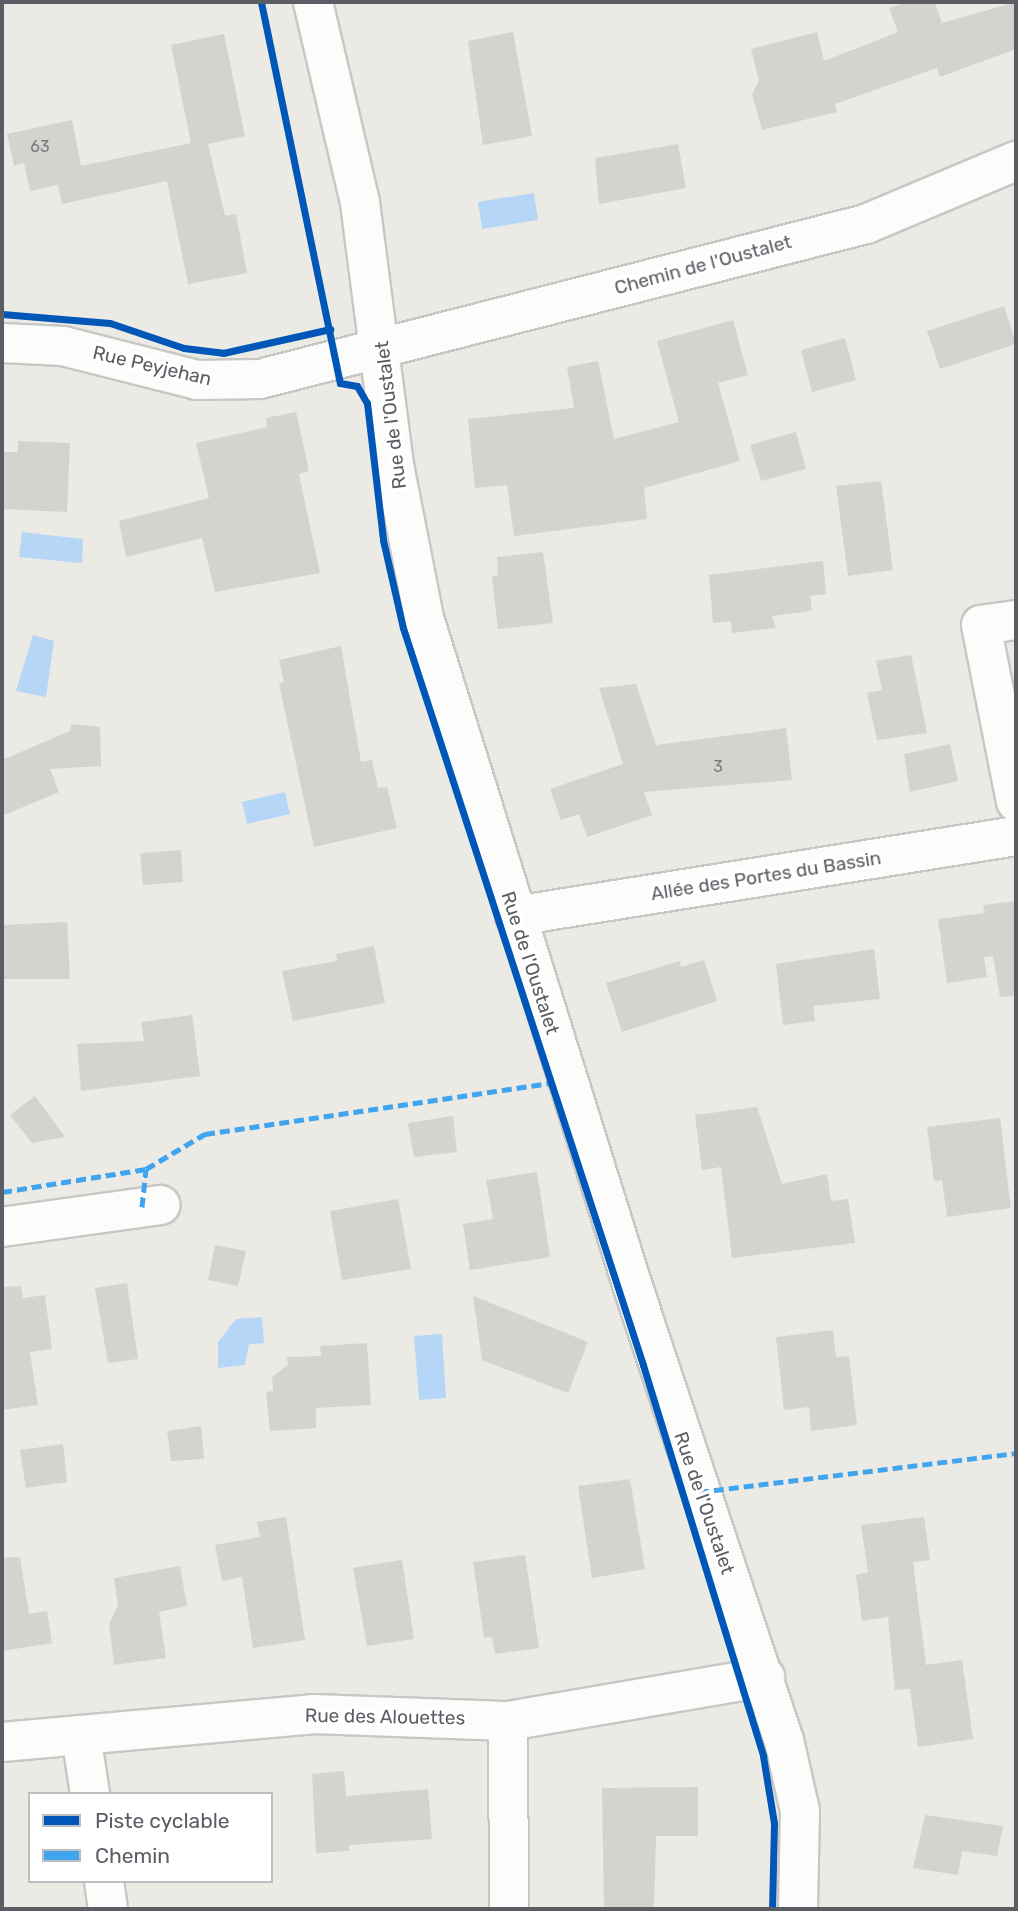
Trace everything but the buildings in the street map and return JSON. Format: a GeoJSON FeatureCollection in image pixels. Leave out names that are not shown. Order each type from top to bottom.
{"type":"FeatureCollection","features":[{"type":"Feature","properties":{"kind":"street","name":"Rue de l'Oustalet"},"geometry":{"type":"LineString","coordinates":[[313,2],[360,203],[383,350],[394,465],[424,618],[515,916],[699,1492],[765,1677],[800,1811],[798,1909]]}},
{"type":"Feature","properties":{"kind":"street","name":"Chemin de l'Oustalet"},"geometry":{"type":"LineString","coordinates":[[383,350],[866,223],[1016,161]]}},
{"type":"Feature","properties":{"kind":"street","name":"Rue Peyjehan"},"geometry":{"type":"LineString","coordinates":[[2,343],[63,346],[178,376],[231,383],[383,350]]}},
{"type":"Feature","properties":{"kind":"street"},"geometry":{"type":"LineString","coordinates":[[1016,620],[981,625],[1016,802]]}},
{"type":"Feature","properties":{"kind":"street","name":"Allée des Portes du Bassin"},"geometry":{"type":"LineString","coordinates":[[515,916],[1016,836]]}},
{"type":"Feature","properties":{"kind":"street"},"geometry":{"type":"LineString","coordinates":[[2,1227],[160,1205]]}},
{"type":"Feature","properties":{"kind":"street","name":"Rue des Alouettes"},"geometry":{"type":"LineString","coordinates":[[2,1742],[313,1714],[509,1721],[765,1677]]}},
{"type":"Feature","properties":{"kind":"street"},"geometry":{"type":"LineString","coordinates":[[509,1721],[509,1909]]}},
{"type":"Feature","properties":{"kind":"street"},"geometry":{"type":"LineString","coordinates":[[81,1735],[90,1792]]}},
{"type":"Feature","properties":{"kind":"street"},"geometry":{"type":"LineString","coordinates":[[104,1883],[108,1909]]}},
{"type":"Feature","properties":{"kind":"water"},"geometry":{"type":"Polygon","coordinates":[[[534,193],[538,220],[482,229],[478,202],[534,193]]]}},
{"type":"Feature","properties":{"kind":"water"},"geometry":{"type":"Polygon","coordinates":[[[22,532],[83,539],[82,563],[19,557],[22,532]]]}},
{"type":"Feature","properties":{"kind":"water"},"geometry":{"type":"Polygon","coordinates":[[[33,635],[54,641],[46,697],[16,691],[33,635]]]}},
{"type":"Feature","properties":{"kind":"water"},"geometry":{"type":"Polygon","coordinates":[[[285,792],[290,814],[247,824],[242,802],[285,792]]]}},
{"type":"Feature","properties":{"kind":"water"},"geometry":{"type":"Polygon","coordinates":[[[262,1317],[264,1343],[249,1344],[245,1365],[218,1368],[218,1342],[236,1319],[262,1317]]]}},
{"type":"Feature","properties":{"kind":"water"},"geometry":{"type":"Polygon","coordinates":[[[442,1334],[446,1398],[419,1400],[414,1336],[442,1334]]]}},
{"type":"Feature","properties":{"kind":"marked path"},"geometry":{"type":"LineString","coordinates":[[142,1207],[146,1169],[205,1134],[550,1083]]}},
{"type":"Feature","properties":{"kind":"marked path"},"geometry":{"type":"LineString","coordinates":[[2,1192],[146,1169]]}},
{"type":"Feature","properties":{"kind":"marked path"},"geometry":{"type":"LineString","coordinates":[[699,1492],[1016,1453]]}},
{"type":"Feature","properties":{"kind":"cycle path"},"geometry":{"type":"LineString","coordinates":[[261,2],[340,383],[357,386],[367,403],[383,540],[403,628],[643,1365],[763,1756],[774,1823],[772,1909]]}},
{"type":"Feature","properties":{"kind":"cycle path"},"geometry":{"type":"LineString","coordinates":[[2,314],[110,323],[184,348],[223,353],[330,329]]}}]}
